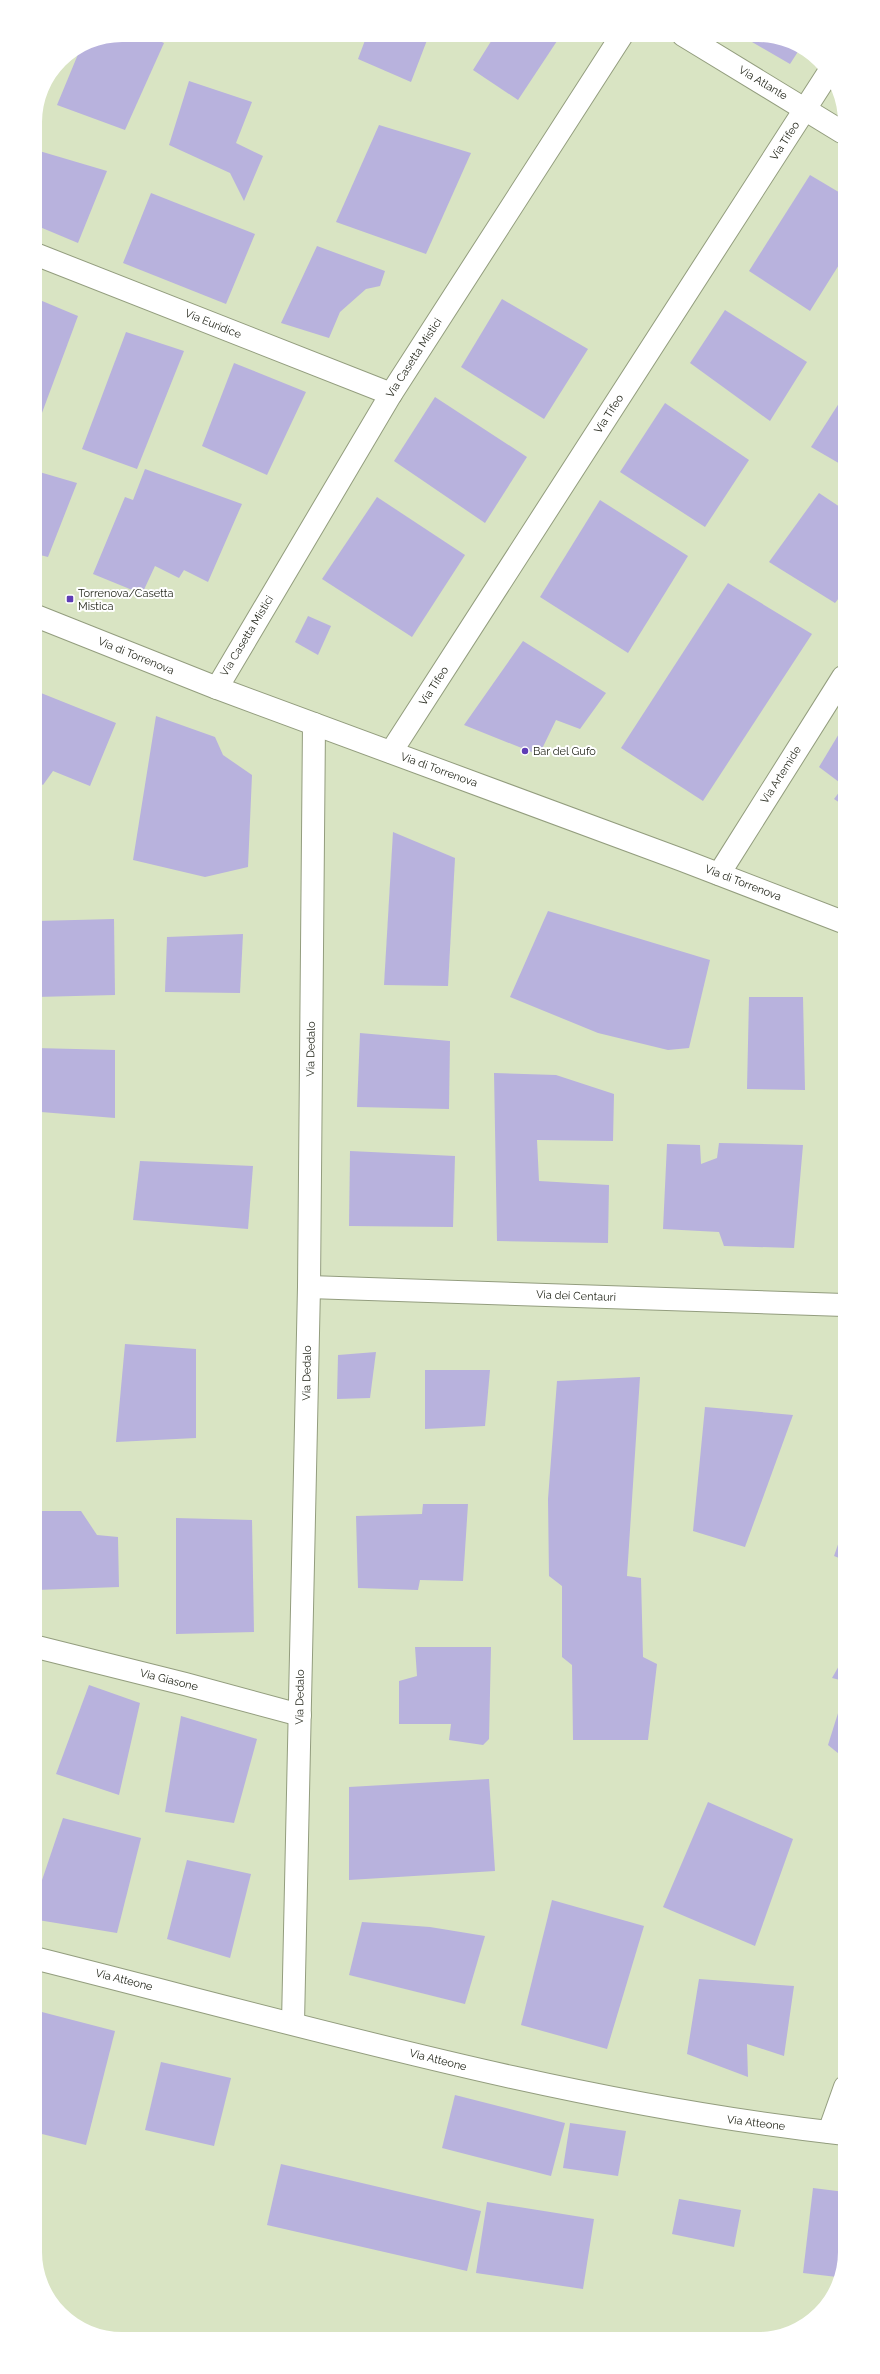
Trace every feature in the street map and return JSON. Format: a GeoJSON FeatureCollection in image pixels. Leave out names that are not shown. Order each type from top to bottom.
{"type":"FeatureCollection","features":[{"type":"Feature","properties":{"kind":"street","name":"Via Casetta Mistici"},"geometry":{"type":"LineString","coordinates":[[217,688],[391,394],[617,42]]}},
{"type":"Feature","properties":{"kind":"street","name":"Via Atlante"},"geometry":{"type":"LineString","coordinates":[[695,42],[806,108],[838,129]]}},
{"type":"Feature","properties":{"kind":"street","name":"Via Tifeo"},"geometry":{"type":"LineString","coordinates":[[391,752],[825,78]]}},
{"type":"Feature","properties":{"kind":"street","name":"Via Euridice"},"geometry":{"type":"LineString","coordinates":[[42,257],[391,394]]}},
{"type":"Feature","properties":{"kind":"street","name":"Via di Torrenova"},"geometry":{"type":"LineString","coordinates":[[42,618],[217,688],[719,874],[838,920]]}},
{"type":"Feature","properties":{"kind":"street","name":"Via Artemide"},"geometry":{"type":"LineString","coordinates":[[719,874],[838,685]]}},
{"type":"Feature","properties":{"kind":"street","name":"Via Dedalo"},"geometry":{"type":"LineString","coordinates":[[293,2023],[309,1287],[314,724]]}},
{"type":"Feature","properties":{"kind":"street","name":"Via dei Centauri"},"geometry":{"type":"LineString","coordinates":[[309,1287],[838,1305]]}},
{"type":"Feature","properties":{"kind":"street","name":"Via Giasone"},"geometry":{"type":"LineString","coordinates":[[42,1648],[185,1684],[300,1715]]}},
{"type":"Feature","properties":{"kind":"street","name":"Via Atteone"},"geometry":{"type":"LineString","coordinates":[[42,1960],[484,2072],[728,2120],[837,2133]]}},
{"type":"Feature","properties":{"kind":"building"},"geometry":{"type":"Polygon","coordinates":[[[116,42],[164,43],[125,130],[57,105],[78,55],[91,48],[116,42]]]}},
{"type":"Feature","properties":{"kind":"building"},"geometry":{"type":"Polygon","coordinates":[[[364,42],[426,42],[411,82],[358,59],[364,42]]]}},
{"type":"Feature","properties":{"kind":"building"},"geometry":{"type":"Polygon","coordinates":[[[491,42],[556,42],[518,100],[473,70],[491,42]]]}},
{"type":"Feature","properties":{"kind":"building"},"geometry":{"type":"Polygon","coordinates":[[[752,42],[764,42],[784,46],[797,53],[790,64],[752,42]]]}},
{"type":"Feature","properties":{"kind":"building"},"geometry":{"type":"Polygon","coordinates":[[[189,81],[252,102],[236,143],[263,156],[244,201],[230,173],[169,145],[189,81]]]}},
{"type":"Feature","properties":{"kind":"building"},"geometry":{"type":"Polygon","coordinates":[[[379,125],[471,153],[426,254],[336,222],[379,125]]]}},
{"type":"Feature","properties":{"kind":"building"},"geometry":{"type":"Polygon","coordinates":[[[42,152],[107,171],[78,243],[42,228],[42,152]]]}},
{"type":"Feature","properties":{"kind":"building"},"geometry":{"type":"Polygon","coordinates":[[[810,175],[838,192],[838,266],[810,311],[749,271],[810,175]]]}},
{"type":"Feature","properties":{"kind":"building"},"geometry":{"type":"Polygon","coordinates":[[[151,193],[255,234],[226,304],[123,263],[151,193]]]}},
{"type":"Feature","properties":{"kind":"building"},"geometry":{"type":"Polygon","coordinates":[[[317,246],[385,271],[380,286],[366,289],[340,312],[329,338],[281,323],[317,246]]]}},
{"type":"Feature","properties":{"kind":"building"},"geometry":{"type":"Polygon","coordinates":[[[502,299],[588,349],[544,419],[461,367],[502,299]]]}},
{"type":"Feature","properties":{"kind":"building"},"geometry":{"type":"Polygon","coordinates":[[[42,301],[78,316],[42,413],[42,301]]]}},
{"type":"Feature","properties":{"kind":"building"},"geometry":{"type":"Polygon","coordinates":[[[725,310],[807,362],[770,421],[690,363],[725,310]]]}},
{"type":"Feature","properties":{"kind":"building"},"geometry":{"type":"Polygon","coordinates":[[[126,332],[184,351],[137,469],[82,449],[126,332]]]}},
{"type":"Feature","properties":{"kind":"building"},"geometry":{"type":"Polygon","coordinates":[[[234,363],[306,392],[267,475],[202,446],[234,363]]]}},
{"type":"Feature","properties":{"kind":"building"},"geometry":{"type":"Polygon","coordinates":[[[435,397],[527,457],[485,523],[394,461],[435,397]]]}},
{"type":"Feature","properties":{"kind":"building"},"geometry":{"type":"Polygon","coordinates":[[[665,403],[749,460],[705,527],[620,472],[665,403]]]}},
{"type":"Feature","properties":{"kind":"building"},"geometry":{"type":"Polygon","coordinates":[[[838,405],[838,463],[811,447],[838,405]]]}},
{"type":"Feature","properties":{"kind":"building"},"geometry":{"type":"Polygon","coordinates":[[[145,469],[242,504],[208,582],[184,570],[179,578],[155,566],[142,594],[93,574],[125,497],[133,500],[145,469]]]}},
{"type":"Feature","properties":{"kind":"building"},"geometry":{"type":"Polygon","coordinates":[[[42,473],[77,483],[48,557],[42,556],[42,473]]]}},
{"type":"Feature","properties":{"kind":"building"},"geometry":{"type":"Polygon","coordinates":[[[819,493],[838,506],[838,599],[835,603],[769,562],[819,493]]]}},
{"type":"Feature","properties":{"kind":"building"},"geometry":{"type":"Polygon","coordinates":[[[377,497],[465,555],[412,637],[322,579],[377,497]]]}},
{"type":"Feature","properties":{"kind":"building"},"geometry":{"type":"Polygon","coordinates":[[[600,500],[688,556],[628,653],[540,597],[600,500]]]}},
{"type":"Feature","properties":{"kind":"building"},"geometry":{"type":"Polygon","coordinates":[[[728,583],[812,634],[703,801],[621,748],[728,583]]]}},
{"type":"Feature","properties":{"kind":"building"},"geometry":{"type":"Polygon","coordinates":[[[308,616],[331,626],[318,655],[295,642],[308,616]]]}},
{"type":"Feature","properties":{"kind":"building"},"geometry":{"type":"Polygon","coordinates":[[[523,641],[606,693],[580,729],[556,720],[539,755],[464,725],[523,641]]]}},
{"type":"Feature","properties":{"kind":"building"},"geometry":{"type":"Polygon","coordinates":[[[42,693],[116,723],[90,786],[53,771],[43,785],[42,693]]]}},
{"type":"Feature","properties":{"kind":"building"},"geometry":{"type":"Polygon","coordinates":[[[156,716],[215,737],[223,755],[252,775],[248,867],[205,877],[133,860],[156,716]]]}},
{"type":"Feature","properties":{"kind":"building"},"geometry":{"type":"Polygon","coordinates":[[[838,735],[838,781],[819,767],[838,735]]]}},
{"type":"Feature","properties":{"kind":"building"},"geometry":{"type":"Polygon","coordinates":[[[838,794],[838,802],[834,799],[838,794]]]}},
{"type":"Feature","properties":{"kind":"building"},"geometry":{"type":"Polygon","coordinates":[[[393,832],[455,858],[448,986],[384,985],[393,832]]]}},
{"type":"Feature","properties":{"kind":"building"},"geometry":{"type":"Polygon","coordinates":[[[548,911],[710,960],[689,1048],[668,1050],[598,1033],[510,997],[548,911]]]}},
{"type":"Feature","properties":{"kind":"building"},"geometry":{"type":"Polygon","coordinates":[[[114,919],[115,995],[42,997],[42,921],[114,919]]]}},
{"type":"Feature","properties":{"kind":"building"},"geometry":{"type":"Polygon","coordinates":[[[243,934],[240,993],[165,992],[167,937],[243,934]]]}},
{"type":"Feature","properties":{"kind":"building"},"geometry":{"type":"Polygon","coordinates":[[[749,997],[803,997],[805,1090],[747,1089],[749,997]]]}},
{"type":"Feature","properties":{"kind":"building"},"geometry":{"type":"Polygon","coordinates":[[[360,1033],[450,1041],[449,1109],[357,1107],[360,1033]]]}},
{"type":"Feature","properties":{"kind":"building"},"geometry":{"type":"Polygon","coordinates":[[[42,1048],[115,1050],[115,1118],[42,1112],[42,1048]]]}},
{"type":"Feature","properties":{"kind":"building"},"geometry":{"type":"Polygon","coordinates":[[[494,1073],[556,1075],[614,1094],[613,1141],[537,1140],[539,1181],[609,1185],[608,1243],[497,1241],[494,1073]]]}},
{"type":"Feature","properties":{"kind":"building"},"geometry":{"type":"Polygon","coordinates":[[[719,1143],[803,1145],[794,1248],[724,1246],[719,1232],[663,1229],[667,1144],[700,1145],[701,1164],[717,1158],[719,1143]]]}},
{"type":"Feature","properties":{"kind":"building"},"geometry":{"type":"Polygon","coordinates":[[[350,1151],[455,1156],[453,1227],[349,1226],[350,1151]]]}},
{"type":"Feature","properties":{"kind":"building"},"geometry":{"type":"Polygon","coordinates":[[[140,1161],[253,1166],[248,1229],[133,1220],[140,1161]]]}},
{"type":"Feature","properties":{"kind":"building"},"geometry":{"type":"Polygon","coordinates":[[[125,1344],[196,1349],[196,1438],[116,1442],[125,1344]]]}},
{"type":"Feature","properties":{"kind":"building"},"geometry":{"type":"Polygon","coordinates":[[[376,1352],[370,1398],[337,1399],[338,1355],[376,1352]]]}},
{"type":"Feature","properties":{"kind":"building"},"geometry":{"type":"Polygon","coordinates":[[[425,1370],[490,1370],[485,1426],[425,1429],[425,1370]]]}},
{"type":"Feature","properties":{"kind":"building"},"geometry":{"type":"Polygon","coordinates":[[[640,1377],[627,1576],[641,1578],[643,1657],[657,1664],[648,1740],[573,1740],[572,1665],[562,1657],[562,1586],[549,1576],[548,1499],[557,1381],[640,1377]]]}},
{"type":"Feature","properties":{"kind":"building"},"geometry":{"type":"Polygon","coordinates":[[[705,1407],[793,1415],[745,1547],[693,1531],[705,1407]]]}},
{"type":"Feature","properties":{"kind":"building"},"geometry":{"type":"Polygon","coordinates":[[[423,1504],[468,1504],[463,1581],[420,1580],[418,1590],[358,1588],[356,1516],[422,1514],[423,1504]]]}},
{"type":"Feature","properties":{"kind":"building"},"geometry":{"type":"Polygon","coordinates":[[[42,1511],[81,1511],[97,1535],[118,1537],[119,1587],[42,1590],[42,1511]]]}},
{"type":"Feature","properties":{"kind":"building"},"geometry":{"type":"Polygon","coordinates":[[[176,1518],[252,1520],[254,1632],[176,1634],[176,1518]]]}},
{"type":"Feature","properties":{"kind":"building"},"geometry":{"type":"Polygon","coordinates":[[[838,1544],[838,1558],[834,1556],[838,1544]]]}},
{"type":"Feature","properties":{"kind":"building"},"geometry":{"type":"Polygon","coordinates":[[[415,1647],[491,1647],[489,1739],[483,1745],[449,1740],[451,1724],[399,1724],[399,1681],[417,1676],[415,1647]]]}},
{"type":"Feature","properties":{"kind":"building"},"geometry":{"type":"Polygon","coordinates":[[[838,1668],[838,1680],[832,1678],[838,1668]]]}},
{"type":"Feature","properties":{"kind":"building"},"geometry":{"type":"Polygon","coordinates":[[[89,1685],[140,1703],[119,1795],[56,1774],[89,1685]]]}},
{"type":"Feature","properties":{"kind":"building"},"geometry":{"type":"Polygon","coordinates":[[[838,1713],[838,1753],[828,1745],[838,1713]]]}},
{"type":"Feature","properties":{"kind":"building"},"geometry":{"type":"Polygon","coordinates":[[[181,1716],[257,1739],[234,1823],[165,1812],[181,1716]]]}},
{"type":"Feature","properties":{"kind":"building"},"geometry":{"type":"Polygon","coordinates":[[[489,1779],[495,1871],[349,1880],[349,1787],[489,1779]]]}},
{"type":"Feature","properties":{"kind":"building"},"geometry":{"type":"Polygon","coordinates":[[[708,1802],[793,1839],[755,1946],[663,1907],[708,1802]]]}},
{"type":"Feature","properties":{"kind":"building"},"geometry":{"type":"Polygon","coordinates":[[[63,1818],[141,1838],[117,1933],[42,1921],[42,1880],[63,1818]]]}},
{"type":"Feature","properties":{"kind":"building"},"geometry":{"type":"Polygon","coordinates":[[[187,1860],[251,1874],[230,1958],[167,1939],[187,1860]]]}},
{"type":"Feature","properties":{"kind":"building"},"geometry":{"type":"Polygon","coordinates":[[[552,1900],[644,1926],[607,2049],[521,2025],[552,1900]]]}},
{"type":"Feature","properties":{"kind":"building"},"geometry":{"type":"Polygon","coordinates":[[[362,1922],[430,1927],[485,1936],[465,2004],[349,1975],[362,1922]]]}},
{"type":"Feature","properties":{"kind":"building"},"geometry":{"type":"Polygon","coordinates":[[[699,1979],[794,1986],[784,2056],[747,2044],[748,2077],[687,2054],[699,1979]]]}},
{"type":"Feature","properties":{"kind":"building"},"geometry":{"type":"Polygon","coordinates":[[[42,2012],[115,2031],[86,2145],[42,2134],[42,2012]]]}},
{"type":"Feature","properties":{"kind":"building"},"geometry":{"type":"Polygon","coordinates":[[[161,2062],[231,2078],[214,2146],[145,2130],[161,2062]]]}},
{"type":"Feature","properties":{"kind":"building"},"geometry":{"type":"Polygon","coordinates":[[[455,2095],[565,2123],[551,2176],[442,2148],[455,2095]]]}},
{"type":"Feature","properties":{"kind":"building"},"geometry":{"type":"Polygon","coordinates":[[[570,2123],[626,2131],[618,2176],[563,2168],[570,2123]]]}},
{"type":"Feature","properties":{"kind":"building"},"geometry":{"type":"Polygon","coordinates":[[[281,2164],[481,2211],[467,2271],[267,2225],[281,2164]]]}},
{"type":"Feature","properties":{"kind":"building"},"geometry":{"type":"Polygon","coordinates":[[[813,2188],[838,2191],[838,2252],[834,2277],[803,2273],[813,2188]]]}},
{"type":"Feature","properties":{"kind":"building"},"geometry":{"type":"Polygon","coordinates":[[[679,2199],[741,2210],[734,2247],[672,2234],[679,2199]]]}},
{"type":"Feature","properties":{"kind":"building"},"geometry":{"type":"Polygon","coordinates":[[[487,2202],[594,2219],[583,2289],[476,2273],[487,2202]]]}},
{"type":"Feature","properties":{"kind":"place","name":"Torrenova/Casetta Mistica"},"geometry":{"type":"Point","coordinates":[70,599]}},
{"type":"Feature","properties":{"kind":"place","name":"Bar del Gufo"},"geometry":{"type":"Point","coordinates":[525,751]}}]}
